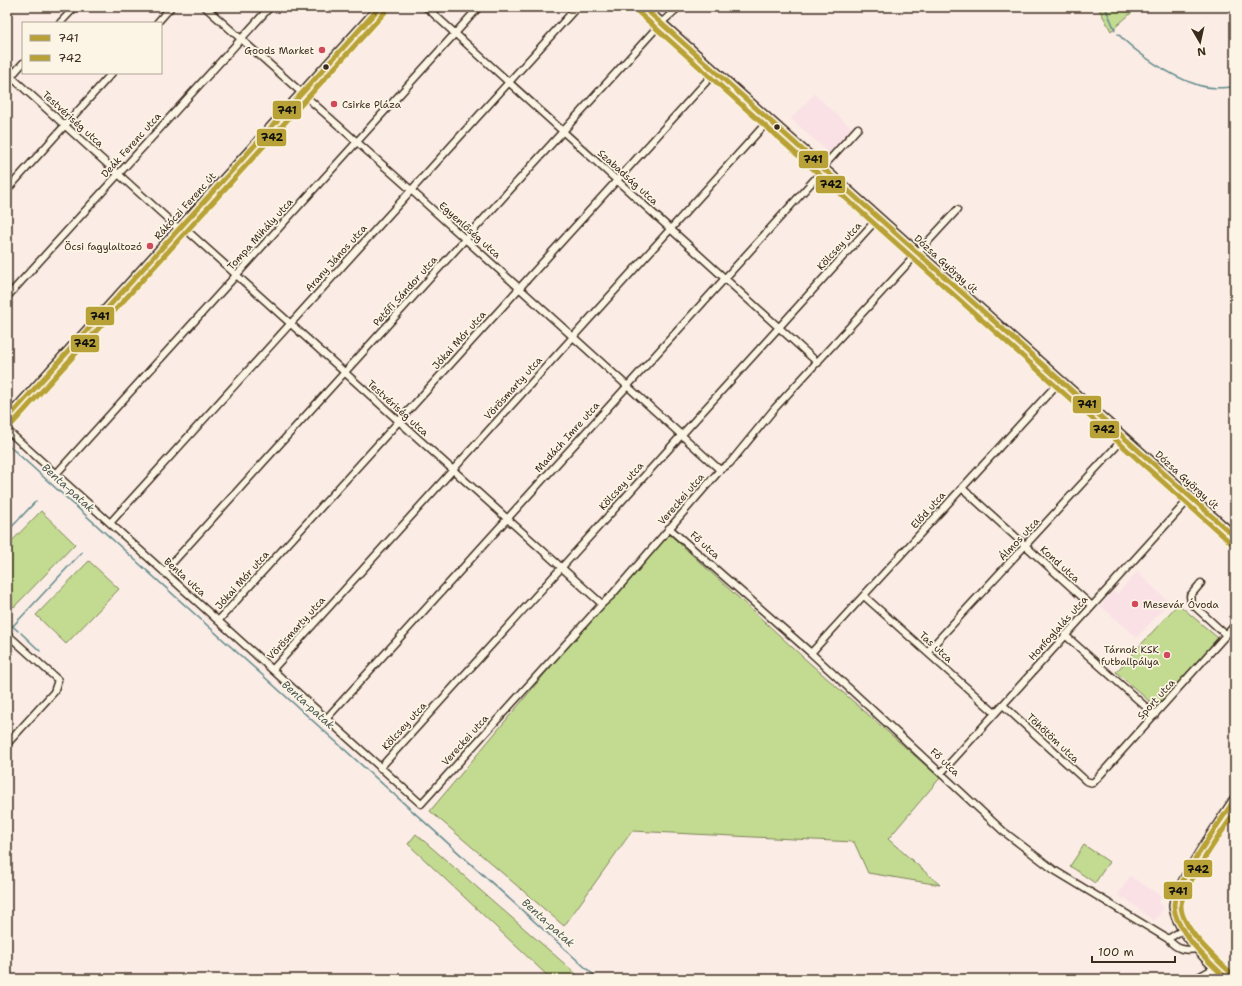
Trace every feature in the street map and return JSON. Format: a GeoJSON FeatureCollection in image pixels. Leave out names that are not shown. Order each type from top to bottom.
{"type":"FeatureCollection","features":[{"type":"Feature","properties":{"kind":"street"},"geometry":{"type":"LineString","coordinates":[[61,22],[75,7]]}},
{"type":"Feature","properties":{"kind":"street"},"geometry":{"type":"LineString","coordinates":[[158,22],[171,7]]}},
{"type":"Feature","properties":{"kind":"street","name":"Egyenlőség utca"},"geometry":{"type":"LineString","coordinates":[[206,7],[411,190],[720,470]]}},
{"type":"Feature","properties":{"kind":"street","name":"Deák Ferenc utca"},"geometry":{"type":"LineString","coordinates":[[7,297],[270,7]]}},
{"type":"Feature","properties":{"kind":"street","name":"Rákóczi Ferenc út"},"geometry":{"type":"LineString","coordinates":[[7,419],[380,7]]}},
{"type":"Feature","properties":{"kind":"street","name":"Szabadság utca"},"geometry":{"type":"LineString","coordinates":[[426,7],[818,363]]}},
{"type":"Feature","properties":{"kind":"street","name":"Tompa Mihály utca"},"geometry":{"type":"LineString","coordinates":[[56,474],[479,7]]}},
{"type":"Feature","properties":{"kind":"street","name":"Arany János utca"},"geometry":{"type":"LineString","coordinates":[[110,523],[577,7]]}},
{"type":"Feature","properties":{"kind":"street","name":"Dózsa György út"},"geometry":{"type":"LineString","coordinates":[[643,7],[1235,537]]}},
{"type":"Feature","properties":{"kind":"street","name":"Petőfi Sándor utca"},"geometry":{"type":"LineString","coordinates":[[164,572],[661,23],[679,7]]}},
{"type":"Feature","properties":{"kind":"street"},"geometry":{"type":"LineString","coordinates":[[8,77],[22,64]]}},
{"type":"Feature","properties":{"kind":"street","name":"Jókai Mór utca"},"geometry":{"type":"LineString","coordinates":[[218,621],[715,72]]}},
{"type":"Feature","properties":{"kind":"street"},"geometry":{"type":"LineString","coordinates":[[7,190],[111,74]]}},
{"type":"Feature","properties":{"kind":"street","name":"Testvériség utca"},"geometry":{"type":"LineString","coordinates":[[8,77],[65,125],[118,174],[237,275],[602,604]]}},
{"type":"Feature","properties":{"kind":"street","name":"Vörösmarty utca"},"geometry":{"type":"LineString","coordinates":[[272,670],[769,120]]}},
{"type":"Feature","properties":{"kind":"street","name":"Madách Imre utca"},"geometry":{"type":"LineString","coordinates":[[326,719],[823,169],[858,128]]}},
{"type":"Feature","properties":{"kind":"street","name":"Vereckei utca"},"geometry":{"type":"LineString","coordinates":[[421,804],[602,604],[611,596],[720,470],[730,463],[770,414],[860,318],[899,271],[918,254],[957,210]]}},
{"type":"Feature","properties":{"kind":"street","name":"Kölcsey utca"},"geometry":{"type":"LineString","coordinates":[[380,768],[878,218]]}},
{"type":"Feature","properties":{"kind":"street","name":"Előd utca"},"geometry":{"type":"LineString","coordinates":[[811,653],[1060,381]]}},
{"type":"Feature","properties":{"kind":"street","name":"Benta utca"},"geometry":{"type":"LineString","coordinates":[[7,430],[421,804]]}},
{"type":"Feature","properties":{"kind":"street","name":"Álmos utca"},"geometry":{"type":"LineString","coordinates":[[927,652],[1124,438]]}},
{"type":"Feature","properties":{"kind":"street","name":"Kond utca"},"geometry":{"type":"LineString","coordinates":[[962,488],[1025,547],[1092,606]]}},
{"type":"Feature","properties":{"kind":"street","name":"Honfoglalás utca"},"geometry":{"type":"LineString","coordinates":[[941,773],[1191,497]]}},
{"type":"Feature","properties":{"kind":"street","name":"Fő utca"},"geometry":{"type":"LineString","coordinates":[[669,528],[811,653],[1003,831],[1034,856],[1168,939],[1173,945],[1184,950],[1198,950]]}},
{"type":"Feature","properties":{"kind":"street"},"geometry":{"type":"LineString","coordinates":[[1201,583],[1190,596],[1191,603],[1226,635]]}},
{"type":"Feature","properties":{"kind":"street","name":"Tas utca"},"geometry":{"type":"LineString","coordinates":[[864,596],[995,713]]}},
{"type":"Feature","properties":{"kind":"street","name":"Sport utca"},"geometry":{"type":"LineString","coordinates":[[1090,784],[1096,782],[1235,625]]}},
{"type":"Feature","properties":{"kind":"street"},"geometry":{"type":"LineString","coordinates":[[7,634],[58,680],[54,692],[7,744]]}},
{"type":"Feature","properties":{"kind":"street"},"geometry":{"type":"LineString","coordinates":[[1066,635],[1155,715]]}},
{"type":"Feature","properties":{"kind":"street","name":"Töhötöm utca"},"geometry":{"type":"LineString","coordinates":[[1003,705],[1086,782],[1090,784]]}},
{"type":"Feature","properties":{"kind":"street"},"geometry":{"type":"LineString","coordinates":[[1227,979],[1198,950],[1184,929],[1175,912],[1174,905],[1178,892],[1235,799]]}},
{"type":"Feature","properties":{"kind":"street"},"geometry":{"type":"LineString","coordinates":[[1168,939],[1184,929]]}},
{"type":"Feature","properties":{"kind":"street"},"geometry":{"type":"LineString","coordinates":[[1198,979],[1216,969]]}},
{"type":"Feature","properties":{"kind":"shaded area"},"geometry":{"type":"Polygon","coordinates":[[[814,94],[853,129],[830,154],[791,119],[814,94]]]}},
{"type":"Feature","properties":{"kind":"shaded area","name":"Mesevár Óvoda"},"geometry":{"type":"Polygon","coordinates":[[[1137,572],[1169,602],[1137,638],[1101,606],[1114,591],[1117,594],[1137,572]]]}},
{"type":"Feature","properties":{"kind":"shaded area"},"geometry":{"type":"Polygon","coordinates":[[[1130,876],[1162,897],[1158,903],[1164,908],[1154,921],[1125,898],[1123,899],[1118,895],[1130,876]]]}},
{"type":"Feature","properties":{"kind":"green space"},"geometry":{"type":"Polygon","coordinates":[[[1098,7],[1138,7],[1111,31],[1098,7]]]}},
{"type":"Feature","properties":{"kind":"green space"},"geometry":{"type":"Polygon","coordinates":[[[41,511],[75,544],[14,607],[7,600],[7,546],[41,511]]]}},
{"type":"Feature","properties":{"kind":"green space"},"geometry":{"type":"Polygon","coordinates":[[[665,530],[804,658],[940,778],[888,839],[940,885],[868,873],[854,842],[632,831],[564,926],[430,811],[665,530]]]}},
{"type":"Feature","properties":{"kind":"green space"},"geometry":{"type":"Polygon","coordinates":[[[89,561],[119,589],[66,644],[36,615],[89,561]]]}},
{"type":"Feature","properties":{"kind":"green space","name":"Tárnok KSK futballpálya"},"geometry":{"type":"Polygon","coordinates":[[[1178,604],[1218,638],[1156,707],[1116,672],[1178,604]]]}},
{"type":"Feature","properties":{"kind":"green space"},"geometry":{"type":"Polygon","coordinates":[[[416,834],[582,979],[551,979],[408,844],[416,834]]]}},
{"type":"Feature","properties":{"kind":"green space"},"geometry":{"type":"Polygon","coordinates":[[[1084,845],[1109,862],[1095,883],[1070,866],[1084,845]]]}},
{"type":"Feature","properties":{"kind":"waterway"},"geometry":{"type":"LineString","coordinates":[[1105,7],[1115,30]]}},
{"type":"Feature","properties":{"kind":"waterway"},"geometry":{"type":"LineString","coordinates":[[1118,34],[1134,49],[1164,70],[1185,80],[1200,86],[1220,88],[1235,87]]}},
{"type":"Feature","properties":{"kind":"waterway","name":"Benta-patak"},"geometry":{"type":"LineString","coordinates":[[7,444],[598,979]]}},
{"type":"Feature","properties":{"kind":"waterway"},"geometry":{"type":"LineString","coordinates":[[7,532],[36,501]]}},
{"type":"Feature","properties":{"kind":"waterway"},"geometry":{"type":"LineString","coordinates":[[13,626],[82,552]]}},
{"type":"Feature","properties":{"kind":"waterway"},"geometry":{"type":"LineString","coordinates":[[7,621],[18,631]]}},
{"type":"Feature","properties":{"kind":"waterway"},"geometry":{"type":"LineString","coordinates":[[21,633],[40,651]]}},
{"type":"Feature","properties":{"kind":"transit line","name":"741"},"geometry":{"type":"LineString","coordinates":[[7,419],[380,7]]}},
{"type":"Feature","properties":{"kind":"transit line","name":"741"},"geometry":{"type":"LineString","coordinates":[[643,7],[1235,537]]}},
{"type":"Feature","properties":{"kind":"transit line","name":"742"},"geometry":{"type":"LineString","coordinates":[[12,424],[385,12]]}},
{"type":"Feature","properties":{"kind":"transit line","name":"742"},"geometry":{"type":"LineString","coordinates":[[638,12],[1230,542]]}},
{"type":"Feature","properties":{"kind":"transit line","name":"741"},"geometry":{"type":"LineString","coordinates":[[1227,979],[1186,935],[1180,925],[1174,905],[1176,896],[1190,868],[1235,799]]}},
{"type":"Feature","properties":{"kind":"transit line","name":"742"},"geometry":{"type":"LineString","coordinates":[[1232,974],[1209,952],[1193,933],[1182,914],[1181,905],[1188,886],[1213,844],[1235,812]]}},
{"type":"Feature","properties":{"kind":"place","name":"Goods Market"},"geometry":{"type":"Point","coordinates":[322,50]}},
{"type":"Feature","properties":{"kind":"place","name":"Csirke Pláza"},"geometry":{"type":"Point","coordinates":[334,104]}},
{"type":"Feature","properties":{"kind":"place","name":"Öcsi fagylaltozó"},"geometry":{"type":"Point","coordinates":[150,246]}},
{"type":"Feature","properties":{"kind":"place","name":"Mesevár Óvoda"},"geometry":{"type":"Point","coordinates":[1135,604]}},
{"type":"Feature","properties":{"kind":"place","name":"Tárnok KSK futballpálya"},"geometry":{"type":"Point","coordinates":[1167,655]}}]}
